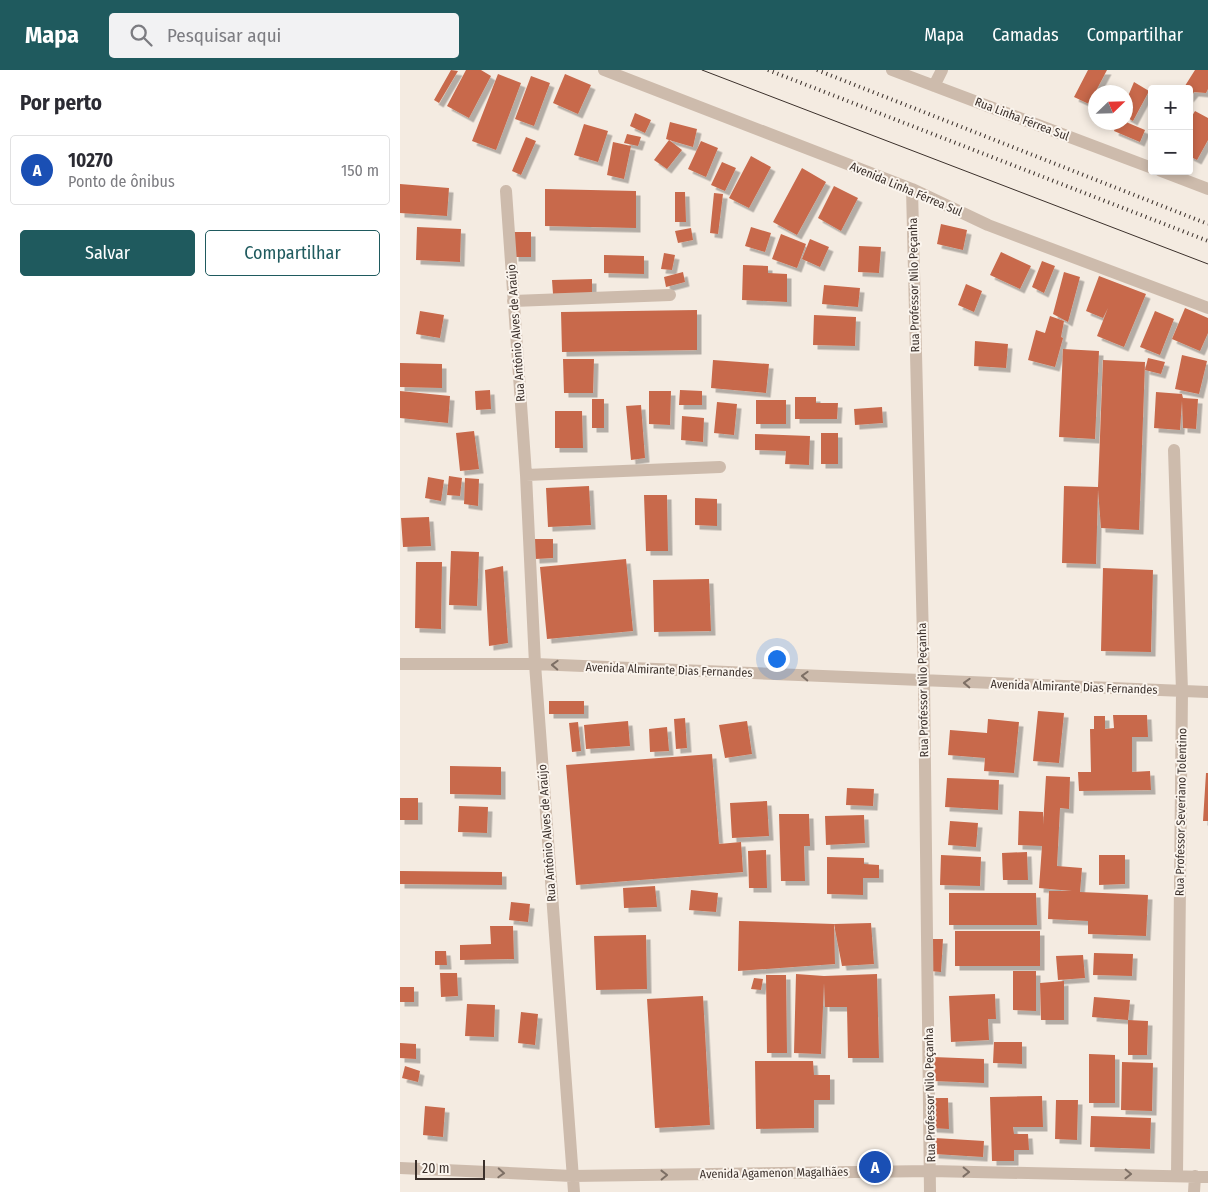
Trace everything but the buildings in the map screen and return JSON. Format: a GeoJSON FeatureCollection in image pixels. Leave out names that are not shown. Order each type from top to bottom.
{"type":"FeatureCollection","features":[{"type":"Feature","properties":{"kind":"street","name":"Avenida Linha Férrea Sul"},"geometry":{"type":"LineString","coordinates":[[604,70],[912,189],[988,225],[1208,308]]}},
{"type":"Feature","properties":{"kind":"street","name":"Rua Linha Férrea Sul"},"geometry":{"type":"LineString","coordinates":[[892,70],[1148,166]]}},
{"type":"Feature","properties":{"kind":"street"},"geometry":{"type":"LineString","coordinates":[[934,86],[942,70]]}},
{"type":"Feature","properties":{"kind":"street"},"geometry":{"type":"LineString","coordinates":[[1171,175],[1208,189]]}},
{"type":"Feature","properties":{"kind":"street","name":"Rua Professor Nilo Peçanha"},"geometry":{"type":"LineString","coordinates":[[912,189],[924,681],[930,1192]]}},
{"type":"Feature","properties":{"kind":"street","name":"Rua Antônio Alves de Araújo"},"geometry":{"type":"LineString","coordinates":[[506,191],[526,474],[535,664],[574,1192]]}},
{"type":"Feature","properties":{"kind":"street"},"geometry":{"type":"LineString","coordinates":[[513,300],[670,295]]}},
{"type":"Feature","properties":{"kind":"street","name":"Rua Professor Severiano Tolentino"},"geometry":{"type":"LineString","coordinates":[[1174,450],[1182,691],[1177,1175]]}},
{"type":"Feature","properties":{"kind":"street"},"geometry":{"type":"LineString","coordinates":[[526,474],[720,467]]}},
{"type":"Feature","properties":{"kind":"street","name":"Avenida Almirante Dias Fernandes"},"geometry":{"type":"LineString","coordinates":[[400,664],[535,664],[1208,692]]}},
{"type":"Feature","properties":{"kind":"street","name":"Avenida Agamenon Magalhães"},"geometry":{"type":"LineString","coordinates":[[400,1168],[572,1176],[931,1171],[1208,1177]]}},
{"type":"Feature","properties":{"kind":"street"},"geometry":{"type":"LineString","coordinates":[[1194,1192],[1195,1176]]}},
{"type":"Feature","properties":{"kind":"tram line"},"geometry":{"type":"LineString","coordinates":[[702,70],[1208,264]]}},
{"type":"Feature","properties":{"kind":"railway"},"geometry":{"type":"LineString","coordinates":[[768,70],[1208,241]]}},
{"type":"Feature","properties":{"kind":"railway"},"geometry":{"type":"LineString","coordinates":[[817,70],[1208,224]]}},
{"type":"Feature","properties":{"kind":"place","name":"10270"},"geometry":{"type":"Point","coordinates":[875,1167]}}]}
